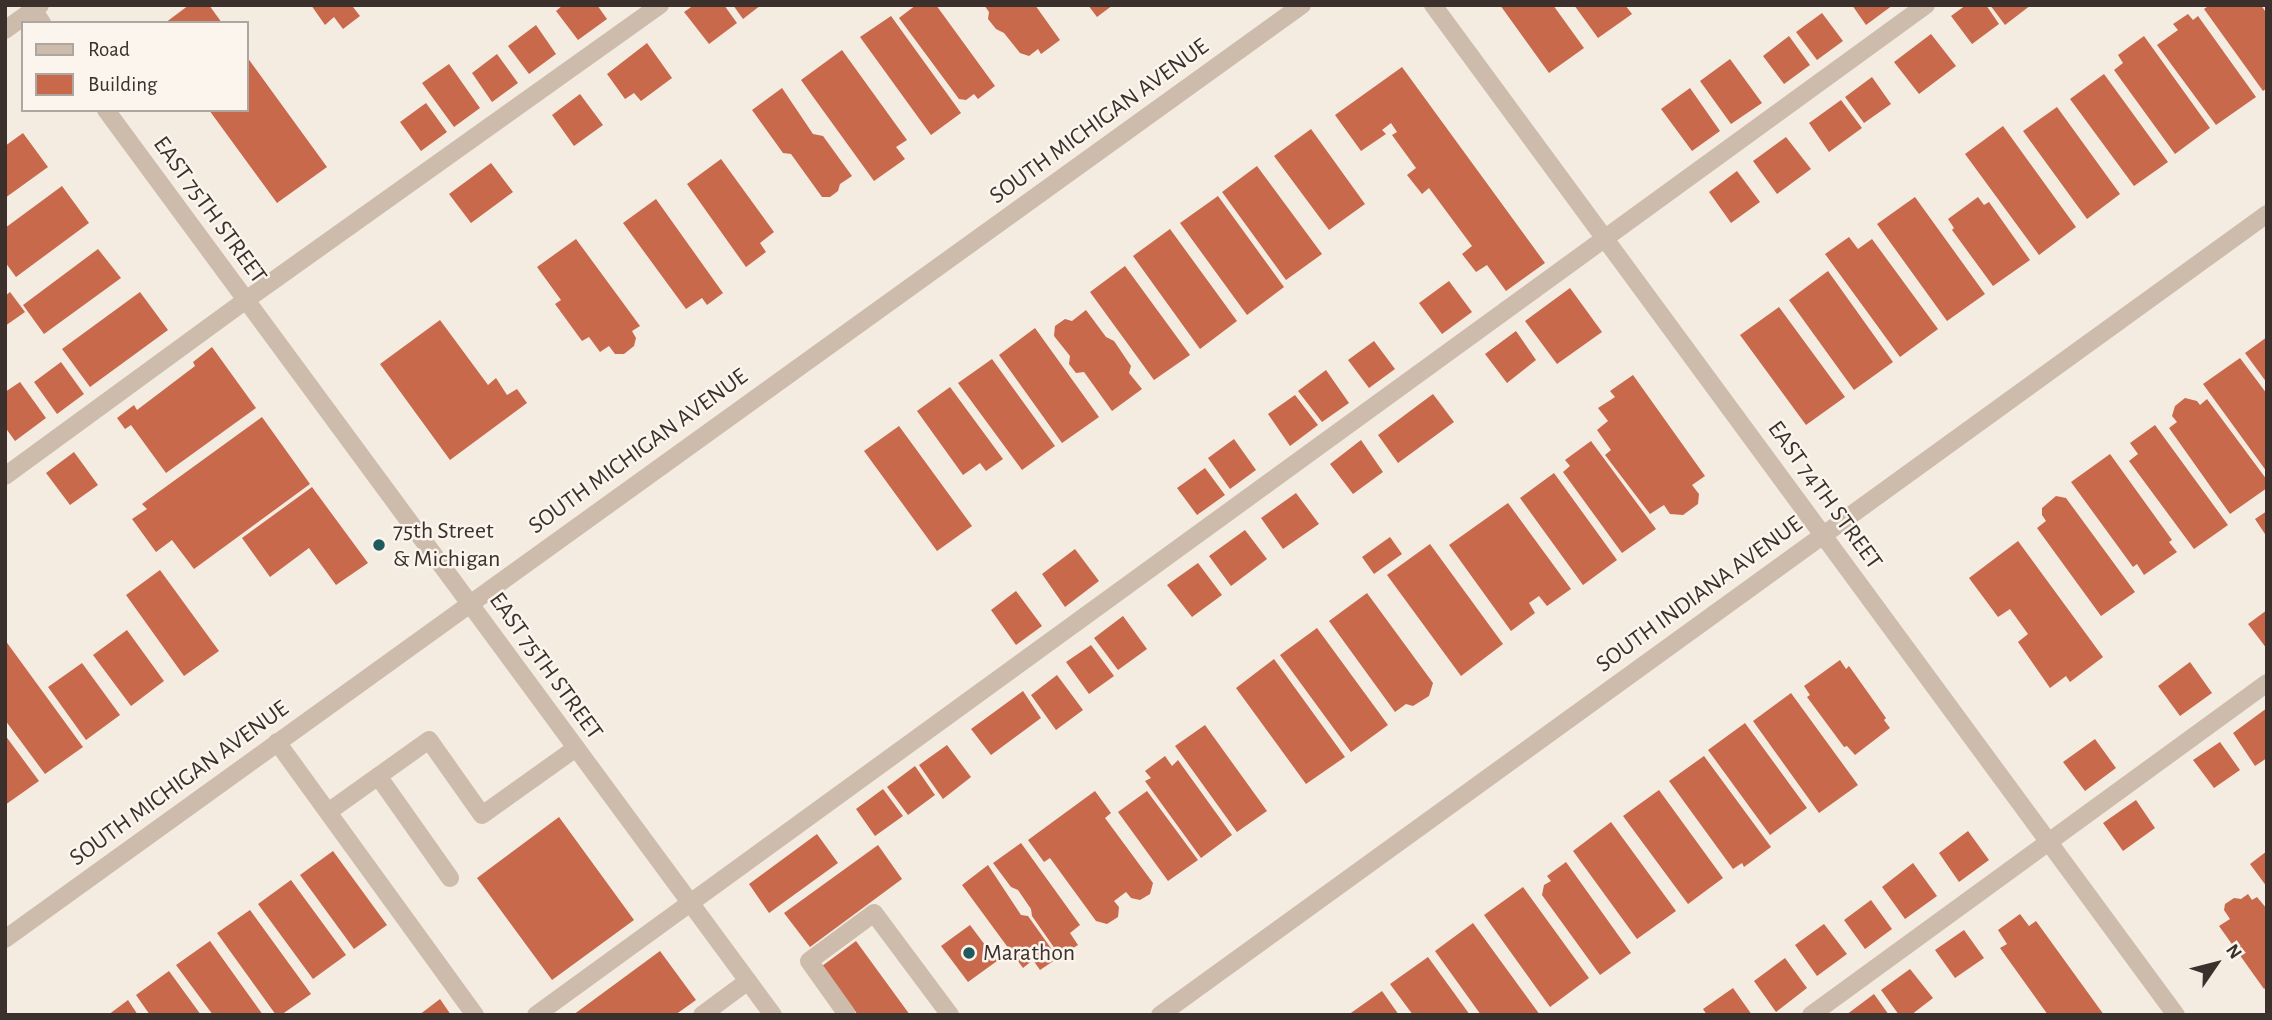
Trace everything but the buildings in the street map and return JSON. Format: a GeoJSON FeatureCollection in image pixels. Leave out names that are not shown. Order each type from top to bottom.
{"type":"FeatureCollection","features":[{"type":"Feature","properties":{"kind":"street"},"geometry":{"type":"LineString","coordinates":[[5,476],[246,300],[660,5]]}},
{"type":"Feature","properties":{"kind":"street","name":"SOUTH MICHIGAN AVENUE"},"geometry":{"type":"LineString","coordinates":[[5,939],[1302,5]]}},
{"type":"Feature","properties":{"kind":"street","name":"EAST 74TH STREET"},"geometry":{"type":"LineString","coordinates":[[1433,5],[2176,1015]]}},
{"type":"Feature","properties":{"kind":"street"},"geometry":{"type":"LineString","coordinates":[[536,1015],[1926,5]]}},
{"type":"Feature","properties":{"kind":"street"},"geometry":{"type":"LineString","coordinates":[[5,30],[35,10]]}},
{"type":"Feature","properties":{"kind":"street","name":"EAST 75TH STREET"},"geometry":{"type":"LineString","coordinates":[[107,112],[773,1015]]}},
{"type":"Feature","properties":{"kind":"street","name":"SOUTH INDIANA AVENUE"},"geometry":{"type":"LineString","coordinates":[[1160,1015],[2267,214]]}},
{"type":"Feature","properties":{"kind":"street"},"geometry":{"type":"LineString","coordinates":[[1811,1015],[2267,683]]}},
{"type":"Feature","properties":{"kind":"street"},"geometry":{"type":"LineString","coordinates":[[328,812],[429,740],[482,815],[576,748]]}},
{"type":"Feature","properties":{"kind":"street"},"geometry":{"type":"LineString","coordinates":[[277,742],[475,1015]]}},
{"type":"Feature","properties":{"kind":"street"},"geometry":{"type":"LineString","coordinates":[[378,776],[450,878]]}},
{"type":"Feature","properties":{"kind":"street"},"geometry":{"type":"LineString","coordinates":[[846,1014],[809,961],[874,913],[950,1015]]}},
{"type":"Feature","properties":{"kind":"street"},"geometry":{"type":"LineString","coordinates":[[702,1015],[748,981]]}},
{"type":"Feature","properties":{"kind":"place","name":"75th Street & Michigan"},"geometry":{"type":"Point","coordinates":[379,545]}},
{"type":"Feature","properties":{"kind":"place","name":"Marathon"},"geometry":{"type":"Point","coordinates":[969,953]}}]}
